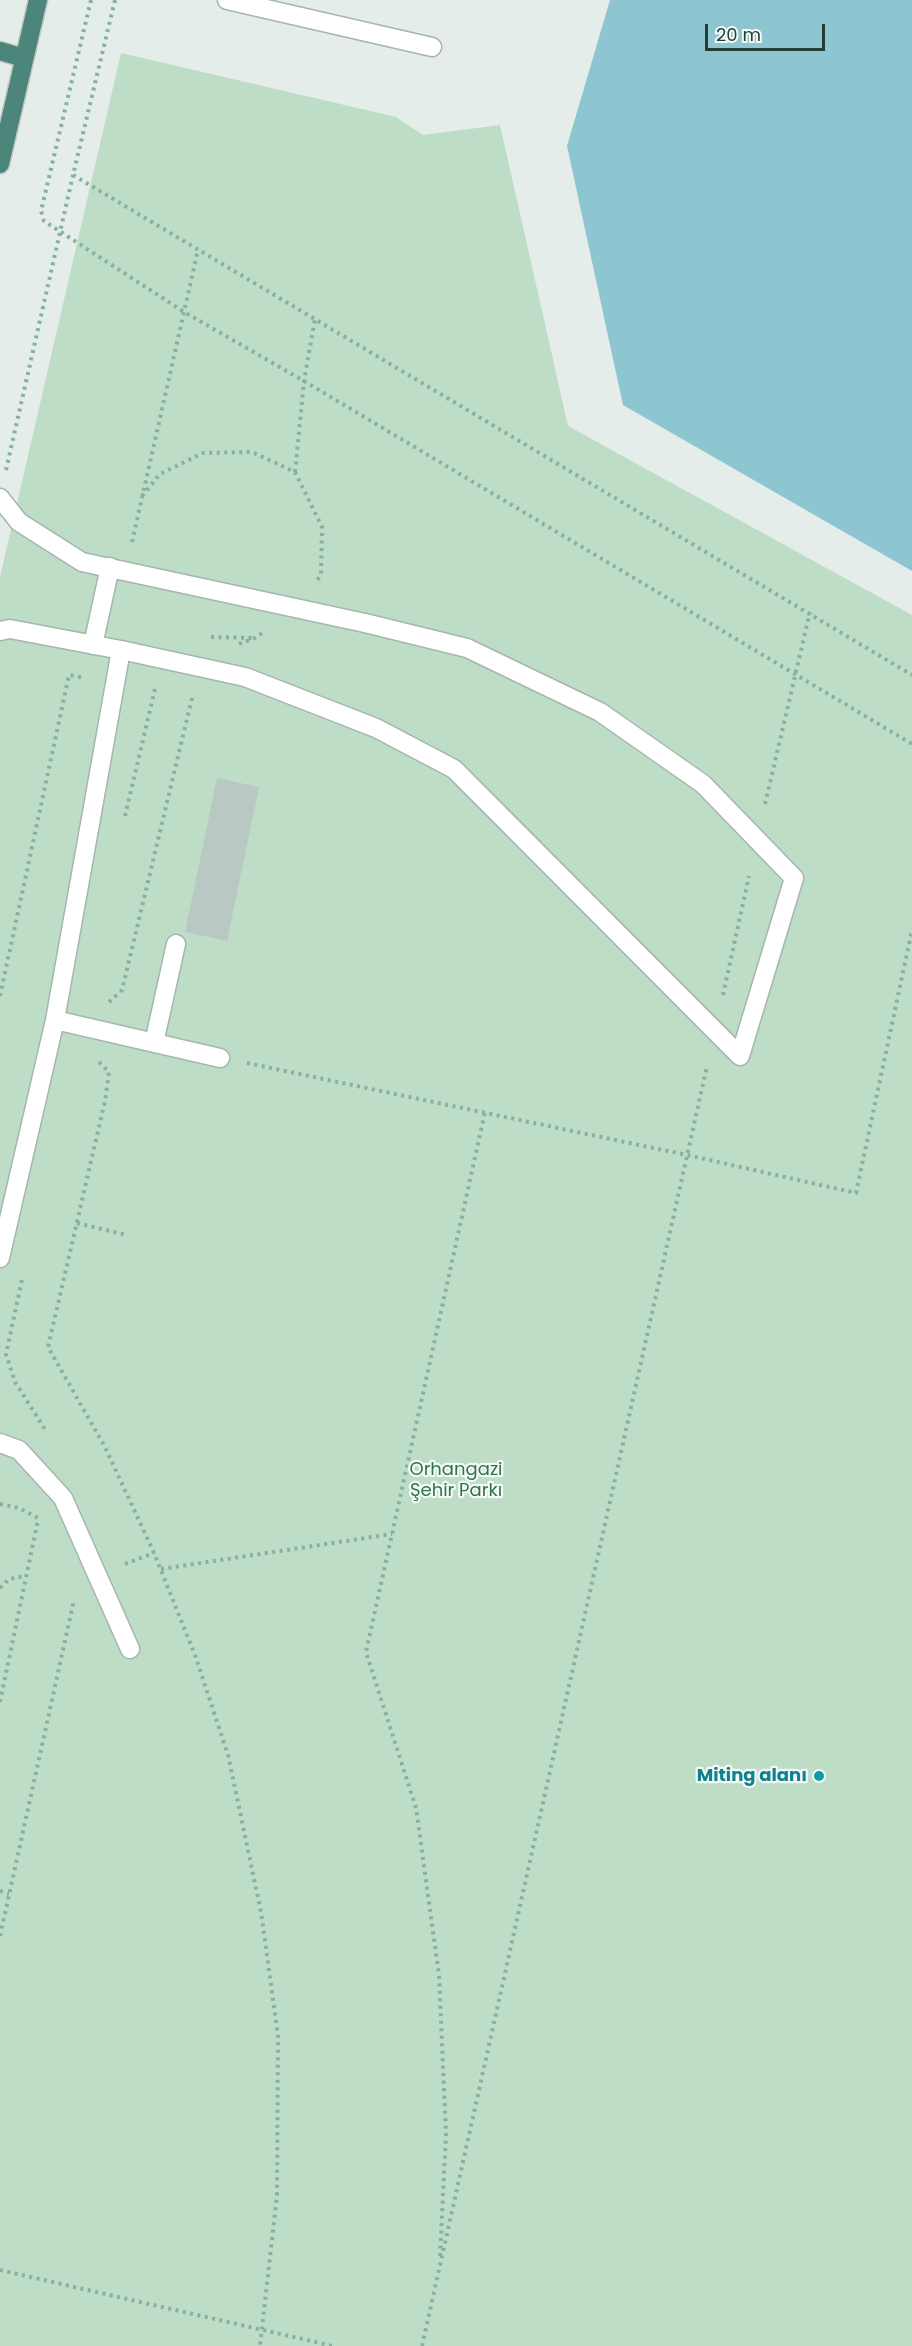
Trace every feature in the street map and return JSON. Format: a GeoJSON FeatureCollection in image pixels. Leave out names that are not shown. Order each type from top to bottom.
{"type":"FeatureCollection","features":[{"type":"Feature","properties":{"kind":"highway"},"geometry":{"type":"LineString","coordinates":[[0,164],[38,0]]}},
{"type":"Feature","properties":{"kind":"highway"},"geometry":{"type":"LineString","coordinates":[[0,51],[24,57]]}},
{"type":"Feature","properties":{"kind":"lane"},"geometry":{"type":"LineString","coordinates":[[227,0],[432,46]]}},
{"type":"Feature","properties":{"kind":"lane"},"geometry":{"type":"LineString","coordinates":[[0,498],[20,522],[82,562],[298,608],[467,648],[600,712],[703,783],[794,878],[740,1056],[454,769],[376,728],[245,677],[10,629],[0,631]]}},
{"type":"Feature","properties":{"kind":"lane"},"geometry":{"type":"LineString","coordinates":[[93,645],[110,567]]}},
{"type":"Feature","properties":{"kind":"lane"},"geometry":{"type":"LineString","coordinates":[[0,1258],[55,1020],[121,650]]}},
{"type":"Feature","properties":{"kind":"lane"},"geometry":{"type":"LineString","coordinates":[[154,1043],[176,944]]}},
{"type":"Feature","properties":{"kind":"lane"},"geometry":{"type":"LineString","coordinates":[[55,1020],[220,1058]]}},
{"type":"Feature","properties":{"kind":"lane"},"geometry":{"type":"LineString","coordinates":[[0,1443],[19,1450],[63,1498],[130,1649]]}},
{"type":"Feature","properties":{"kind":"path"},"geometry":{"type":"LineString","coordinates":[[92,0],[41,211],[44,221],[184,312],[304,381],[912,744]]}},
{"type":"Feature","properties":{"kind":"path"},"geometry":{"type":"LineString","coordinates":[[5,473],[59,231],[115,0]]}},
{"type":"Feature","properties":{"kind":"path"},"geometry":{"type":"LineString","coordinates":[[73,175],[810,612],[912,675]]}},
{"type":"Feature","properties":{"kind":"path"},"geometry":{"type":"LineString","coordinates":[[99,1000],[110,1002],[122,990],[200,667],[218,651],[255,638],[298,608],[321,575],[322,526],[295,472],[304,381],[315,319]]}},
{"type":"Feature","properties":{"kind":"path"},"geometry":{"type":"LineString","coordinates":[[142,496],[160,474],[203,453],[252,452],[295,472]]}},
{"type":"Feature","properties":{"kind":"path"},"geometry":{"type":"LineString","coordinates":[[422,2346],[794,674],[810,612]]}},
{"type":"Feature","properties":{"kind":"path"},"geometry":{"type":"LineString","coordinates":[[123,824],[156,686],[175,650],[201,637],[255,638]]}},
{"type":"Feature","properties":{"kind":"path"},"geometry":{"type":"LineString","coordinates":[[220,1058],[485,1112],[856,1193],[912,930]]}},
{"type":"Feature","properties":{"kind":"path"},"geometry":{"type":"LineString","coordinates":[[94,1056],[110,1072],[48,1347],[105,1447],[154,1553],[195,1655],[228,1755],[261,1912],[278,2036],[277,2195],[260,2346]]}},
{"type":"Feature","properties":{"kind":"path"},"geometry":{"type":"LineString","coordinates":[[439,2269],[446,2134],[439,1975],[416,1808],[366,1652],[485,1112]]}},
{"type":"Feature","properties":{"kind":"path"},"geometry":{"type":"LineString","coordinates":[[77,1223],[127,1235]]}},
{"type":"Feature","properties":{"kind":"path"},"geometry":{"type":"LineString","coordinates":[[23,1273],[6,1354],[15,1382],[51,1440]]}},
{"type":"Feature","properties":{"kind":"path"},"geometry":{"type":"LineString","coordinates":[[0,1504],[19,1508],[39,1519],[45,1528]]}},
{"type":"Feature","properties":{"kind":"path"},"geometry":{"type":"LineString","coordinates":[[0,1701],[39,1519]]}},
{"type":"Feature","properties":{"kind":"path"},"geometry":{"type":"LineString","coordinates":[[161,1569],[392,1534]]}},
{"type":"Feature","properties":{"kind":"path"},"geometry":{"type":"LineString","coordinates":[[120,1556],[125,1565],[154,1553]]}},
{"type":"Feature","properties":{"kind":"path"},"geometry":{"type":"LineString","coordinates":[[0,1588],[9,1579],[26,1576]]}},
{"type":"Feature","properties":{"kind":"path"},"geometry":{"type":"LineString","coordinates":[[0,1936],[75,1598]]}},
{"type":"Feature","properties":{"kind":"path"},"geometry":{"type":"LineString","coordinates":[[0,1891],[9,1894]]}},
{"type":"Feature","properties":{"kind":"path"},"geometry":{"type":"LineString","coordinates":[[0,2270],[333,2346]]}},
{"type":"Feature","properties":{"kind":"green space","name":"Orhangazi Şehir Parkı"},"geometry":{"type":"Polygon","coordinates":[[[121,53],[396,117],[423,135],[500,125],[568,426],[912,615],[912,2346],[0,2346],[0,577],[121,53]]]}},
{"type":"Feature","properties":{"kind":"water"},"geometry":{"type":"Polygon","coordinates":[[[610,0],[912,0],[912,571],[623,405],[567,146],[610,0]]]}},
{"type":"Feature","properties":{"kind":"building"},"geometry":{"type":"Polygon","coordinates":[[[217,778],[259,787],[227,941],[185,932],[217,778]]]}},
{"type":"Feature","properties":{"kind":"place","name":"Miting alanı"},"geometry":{"type":"Point","coordinates":[819,1776]}}]}
